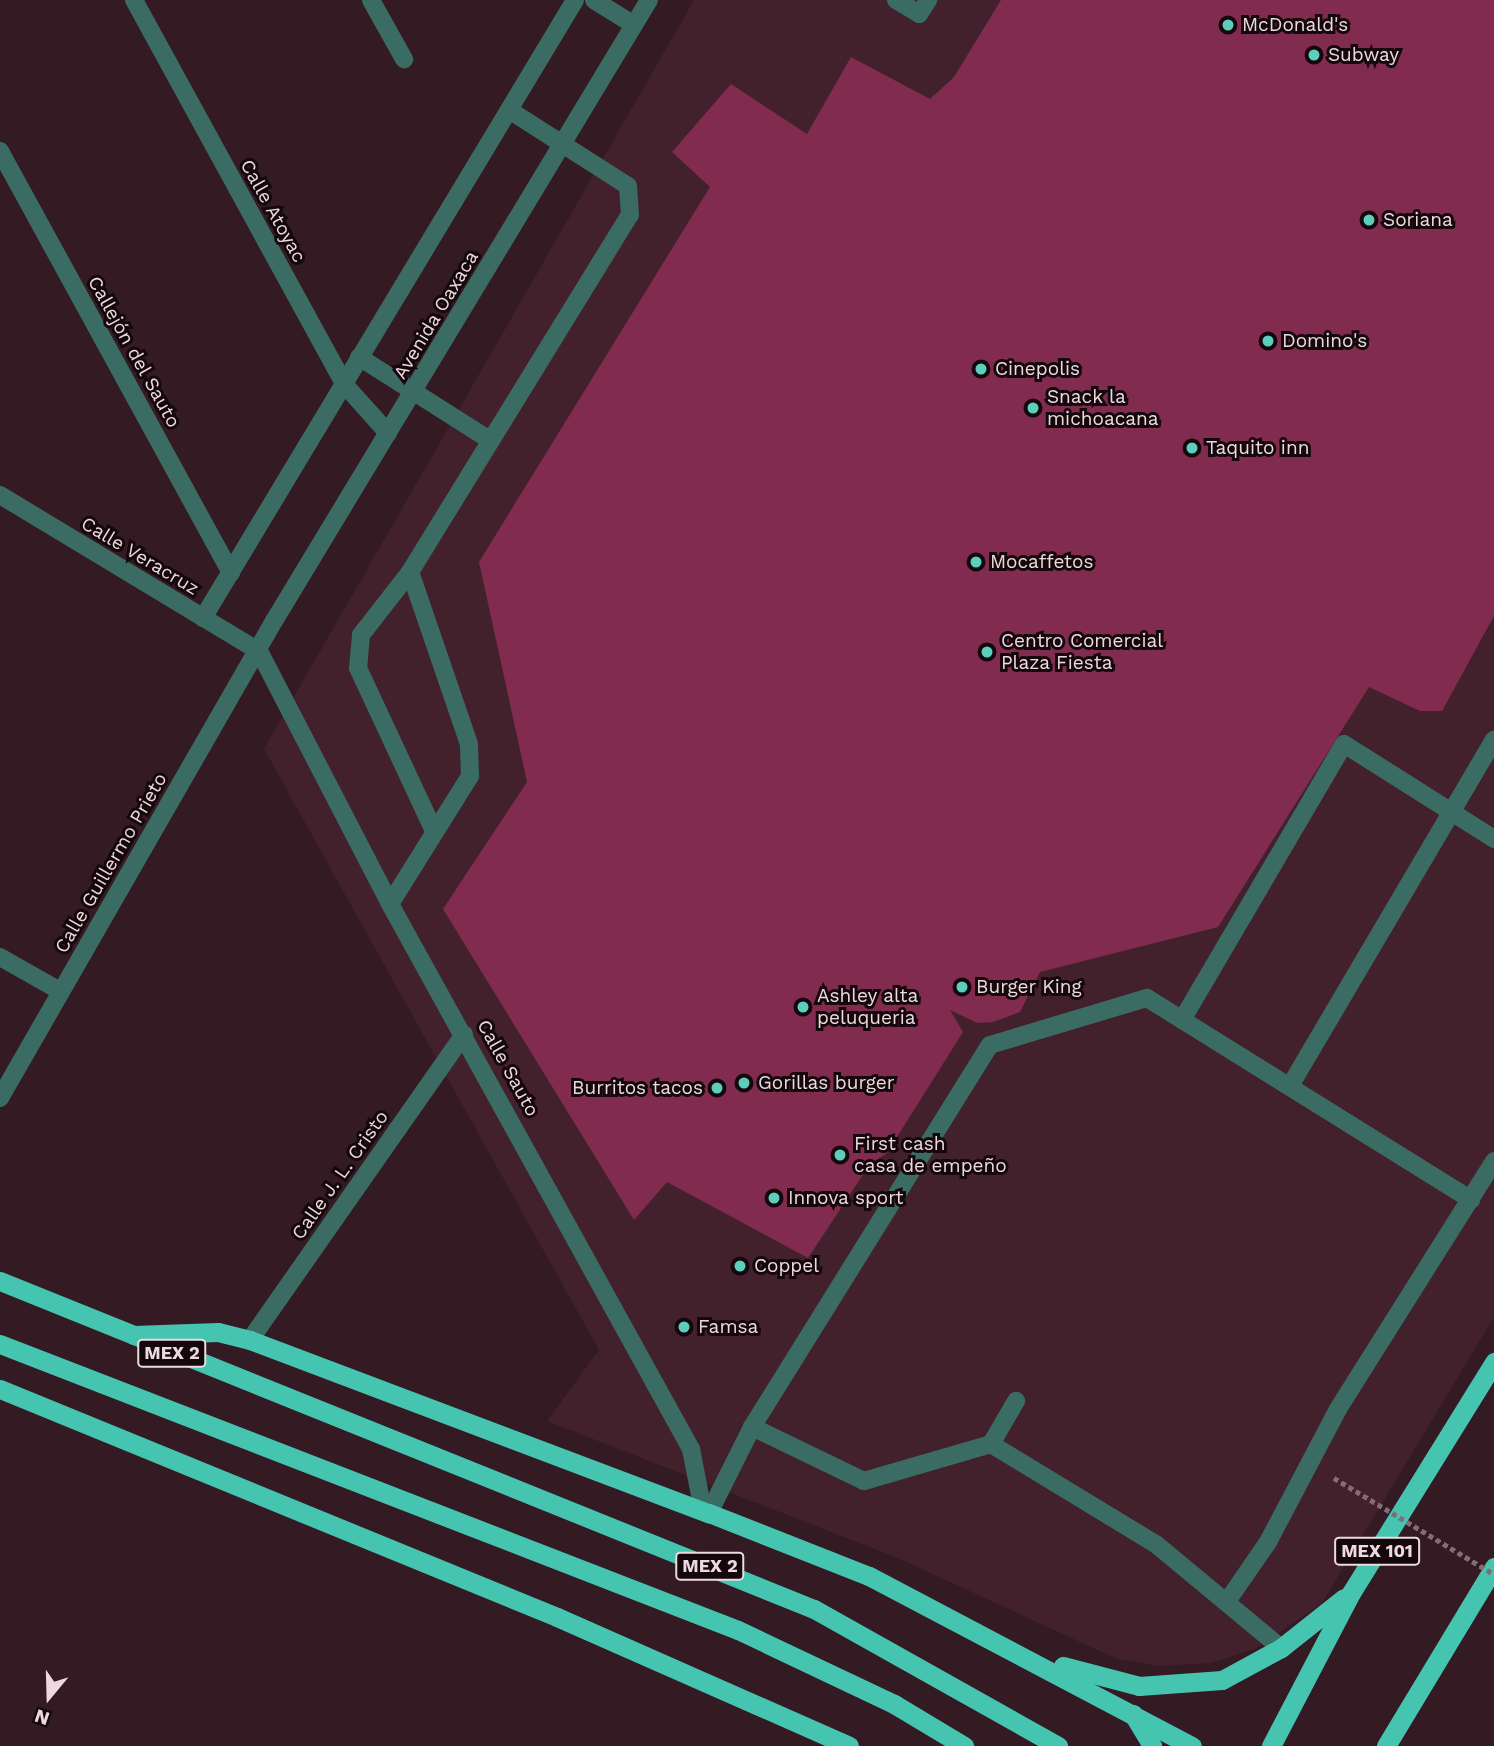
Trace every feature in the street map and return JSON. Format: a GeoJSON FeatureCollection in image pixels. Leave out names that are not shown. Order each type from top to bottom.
{"type":"FeatureCollection","features":[{"type":"Feature","properties":{"kind":"highway","name":"MEX 2"},"geometry":{"type":"LineString","coordinates":[[0,1281],[126,1335],[814,1609],[1058,1746]]}},
{"type":"Feature","properties":{"kind":"highway"},"geometry":{"type":"LineString","coordinates":[[126,1335],[218,1332],[250,1340],[706,1512],[869,1576],[1035,1659],[1192,1746]]}},
{"type":"Feature","properties":{"kind":"highway","name":"MEX 2"},"geometry":{"type":"LineString","coordinates":[[0,1344],[776,1646],[964,1746]]}},
{"type":"Feature","properties":{"kind":"highway","name":"MEX 101"},"geometry":{"type":"LineString","coordinates":[[1270,1746],[1351,1593],[1494,1362]]}},
{"type":"Feature","properties":{"kind":"highway"},"geometry":{"type":"LineString","coordinates":[[0,1389],[557,1617],[848,1746]]}},
{"type":"Feature","properties":{"kind":"highway"},"geometry":{"type":"LineString","coordinates":[[1386,1746],[1490,1587],[1494,1567]]}},
{"type":"Feature","properties":{"kind":"highway"},"geometry":{"type":"LineString","coordinates":[[1035,1659],[1139,1686],[1222,1680],[1281,1648],[1351,1593]]}},
{"type":"Feature","properties":{"kind":"highway"},"geometry":{"type":"LineString","coordinates":[[1132,1712],[1152,1746]]}},
{"type":"Feature","properties":{"kind":"street","name":"Calle Atoyac"},"geometry":{"type":"LineString","coordinates":[[134,0],[344,384],[388,433]]}},
{"type":"Feature","properties":{"kind":"street"},"geometry":{"type":"LineString","coordinates":[[371,0],[404,59]]}},
{"type":"Feature","properties":{"kind":"street"},"geometry":{"type":"LineString","coordinates":[[203,618],[575,0]]}},
{"type":"Feature","properties":{"kind":"street"},"geometry":{"type":"LineString","coordinates":[[594,0],[634,25]]}},
{"type":"Feature","properties":{"kind":"street","name":"Avenida Oaxaca"},"geometry":{"type":"LineString","coordinates":[[259,651],[649,0]]}},
{"type":"Feature","properties":{"kind":"street"},"geometry":{"type":"LineString","coordinates":[[896,0],[919,14],[928,0]]}},
{"type":"Feature","properties":{"kind":"street"},"geometry":{"type":"LineString","coordinates":[[434,831],[358,668],[361,635],[410,572],[488,439],[630,215],[628,186],[509,110]]}},
{"type":"Feature","properties":{"kind":"street","name":"Callejón del Sauto"},"geometry":{"type":"LineString","coordinates":[[0,151],[231,573]]}},
{"type":"Feature","properties":{"kind":"street"},"geometry":{"type":"LineString","coordinates":[[359,357],[488,439]]}},
{"type":"Feature","properties":{"kind":"street","name":"Calle Veracruz"},"geometry":{"type":"LineString","coordinates":[[0,495],[259,651]]}},
{"type":"Feature","properties":{"kind":"street"},"geometry":{"type":"LineString","coordinates":[[390,904],[470,776],[470,744],[410,572]]}},
{"type":"Feature","properties":{"kind":"street","name":"Calle Sauto"},"geometry":{"type":"LineString","coordinates":[[259,651],[390,904],[691,1450],[706,1512]]}},
{"type":"Feature","properties":{"kind":"street","name":"Calle Guillermo Prieto"},"geometry":{"type":"LineString","coordinates":[[0,1098],[259,651]]}},
{"type":"Feature","properties":{"kind":"street"},"geometry":{"type":"LineString","coordinates":[[1290,1086],[1494,740]]}},
{"type":"Feature","properties":{"kind":"street"},"geometry":{"type":"LineString","coordinates":[[1182,1020],[1344,744],[1494,839]]}},
{"type":"Feature","properties":{"kind":"street"},"geometry":{"type":"LineString","coordinates":[[0,957],[60,991]]}},
{"type":"Feature","properties":{"kind":"street"},"geometry":{"type":"LineString","coordinates":[[706,1512],[752,1427],[990,1045],[1147,998],[1471,1200]]}},
{"type":"Feature","properties":{"kind":"street","name":"Calle J. L. Cristo"},"geometry":{"type":"LineString","coordinates":[[250,1340],[464,1034]]}},
{"type":"Feature","properties":{"kind":"street"},"geometry":{"type":"LineString","coordinates":[[1228,1600],[1268,1542],[1338,1409],[1494,1161]]}},
{"type":"Feature","properties":{"kind":"street"},"geometry":{"type":"LineString","coordinates":[[752,1427],[864,1481],[990,1444],[1016,1401]]}},
{"type":"Feature","properties":{"kind":"street"},"geometry":{"type":"LineString","coordinates":[[990,1444],[1157,1545],[1228,1600],[1281,1648]]}},
{"type":"Feature","properties":{"kind":"path"},"geometry":{"type":"LineString","coordinates":[[1334,1478],[1490,1587]]}},
{"type":"Feature","properties":{"kind":"shaded area"},"geometry":{"type":"Polygon","coordinates":[[[694,0],[1494,0],[1494,1317],[1322,1603],[1257,1648],[1211,1663],[1160,1666],[1117,1659],[898,1558],[547,1421],[599,1350],[264,749],[694,0]]]}},
{"type":"Feature","properties":{"kind":"building","name":"Centro Comercial Plaza Fiesta"},"geometry":{"type":"Polygon","coordinates":[[[1001,0],[1494,0],[1494,616],[1442,711],[1420,711],[1369,687],[1218,927],[1040,972],[1020,1012],[993,1022],[977,1023],[950,1010],[963,1032],[887,1153],[870,1164],[808,1258],[667,1182],[634,1220],[443,909],[527,782],[479,562],[710,187],[672,152],[731,84],[807,134],[851,57],[930,99],[954,77],[1001,0]]]}},
{"type":"Feature","properties":{"kind":"place","name":"McDonald's"},"geometry":{"type":"Point","coordinates":[1228,25]}},
{"type":"Feature","properties":{"kind":"place","name":"Subway"},"geometry":{"type":"Point","coordinates":[1314,55]}},
{"type":"Feature","properties":{"kind":"place","name":"Soriana"},"geometry":{"type":"Point","coordinates":[1369,220]}},
{"type":"Feature","properties":{"kind":"place","name":"Domino's"},"geometry":{"type":"Point","coordinates":[1268,341]}},
{"type":"Feature","properties":{"kind":"place","name":"Cinepolis"},"geometry":{"type":"Point","coordinates":[981,369]}},
{"type":"Feature","properties":{"kind":"place","name":"Snack la michoacana"},"geometry":{"type":"Point","coordinates":[1033,408]}},
{"type":"Feature","properties":{"kind":"place","name":"Taquito inn"},"geometry":{"type":"Point","coordinates":[1192,448]}},
{"type":"Feature","properties":{"kind":"place","name":"Mocaffetos"},"geometry":{"type":"Point","coordinates":[976,562]}},
{"type":"Feature","properties":{"kind":"place","name":"Centro Comercial Plaza Fiesta"},"geometry":{"type":"Point","coordinates":[987,652]}},
{"type":"Feature","properties":{"kind":"place","name":"Burger King"},"geometry":{"type":"Point","coordinates":[962,987]}},
{"type":"Feature","properties":{"kind":"place","name":"Ashley alta peluqueria"},"geometry":{"type":"Point","coordinates":[803,1007]}},
{"type":"Feature","properties":{"kind":"place","name":"Gorillas burger"},"geometry":{"type":"Point","coordinates":[744,1083]}},
{"type":"Feature","properties":{"kind":"place","name":"Burritos tacos"},"geometry":{"type":"Point","coordinates":[717,1088]}},
{"type":"Feature","properties":{"kind":"place","name":"First cash casa de empeño"},"geometry":{"type":"Point","coordinates":[840,1155]}},
{"type":"Feature","properties":{"kind":"place","name":"Innova sport"},"geometry":{"type":"Point","coordinates":[774,1198]}},
{"type":"Feature","properties":{"kind":"place","name":"Coppel"},"geometry":{"type":"Point","coordinates":[740,1266]}},
{"type":"Feature","properties":{"kind":"place","name":"Famsa"},"geometry":{"type":"Point","coordinates":[684,1327]}}]}
